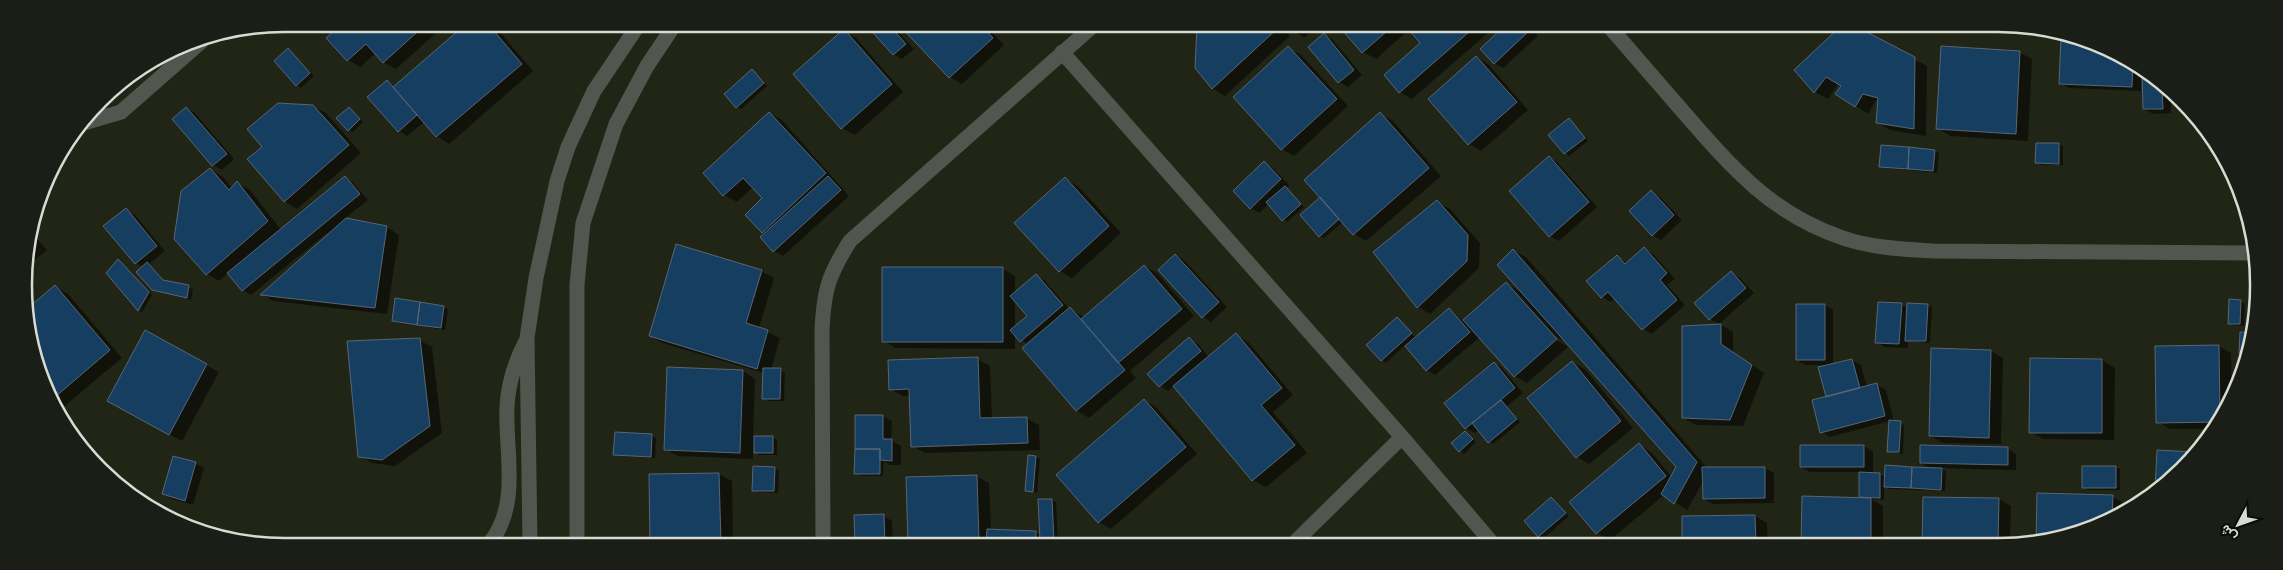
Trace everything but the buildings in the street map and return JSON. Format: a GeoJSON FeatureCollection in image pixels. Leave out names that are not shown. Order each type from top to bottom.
{"type":"FeatureCollection","features":[{"type":"Feature","properties":{"kind":"street"},"geometry":{"type":"LineString","coordinates":[[530,538],[527,338],[538,268],[557,181],[568,147],[594,91],[634,32]]}},
{"type":"Feature","properties":{"kind":"street"},"geometry":{"type":"LineString","coordinates":[[577,538],[577,285],[583,223],[616,124],[646,66],[669,32]]}},
{"type":"Feature","properties":{"kind":"street"},"geometry":{"type":"LineString","coordinates":[[823,538],[822,322],[823,298],[833,268],[850,242],[1086,32]]}},
{"type":"Feature","properties":{"kind":"street"},"geometry":{"type":"LineString","coordinates":[[1613,32],[1729,164],[1763,195],[1801,220],[1843,238],[1887,248],[1933,251],[2248,253]]}},
{"type":"Feature","properties":{"kind":"street"},"geometry":{"type":"LineString","coordinates":[[94,120],[121,112],[190,51]]}},
{"type":"Feature","properties":{"kind":"street"},"geometry":{"type":"LineString","coordinates":[[1062,52],[1488,538]]}},
{"type":"Feature","properties":{"kind":"street"},"geometry":{"type":"LineString","coordinates":[[492,538],[507,508],[510,490],[508,390],[516,363],[527,338]]}},
{"type":"Feature","properties":{"kind":"street"},"geometry":{"type":"LineString","coordinates":[[1299,538],[1402,438]]}}]}
